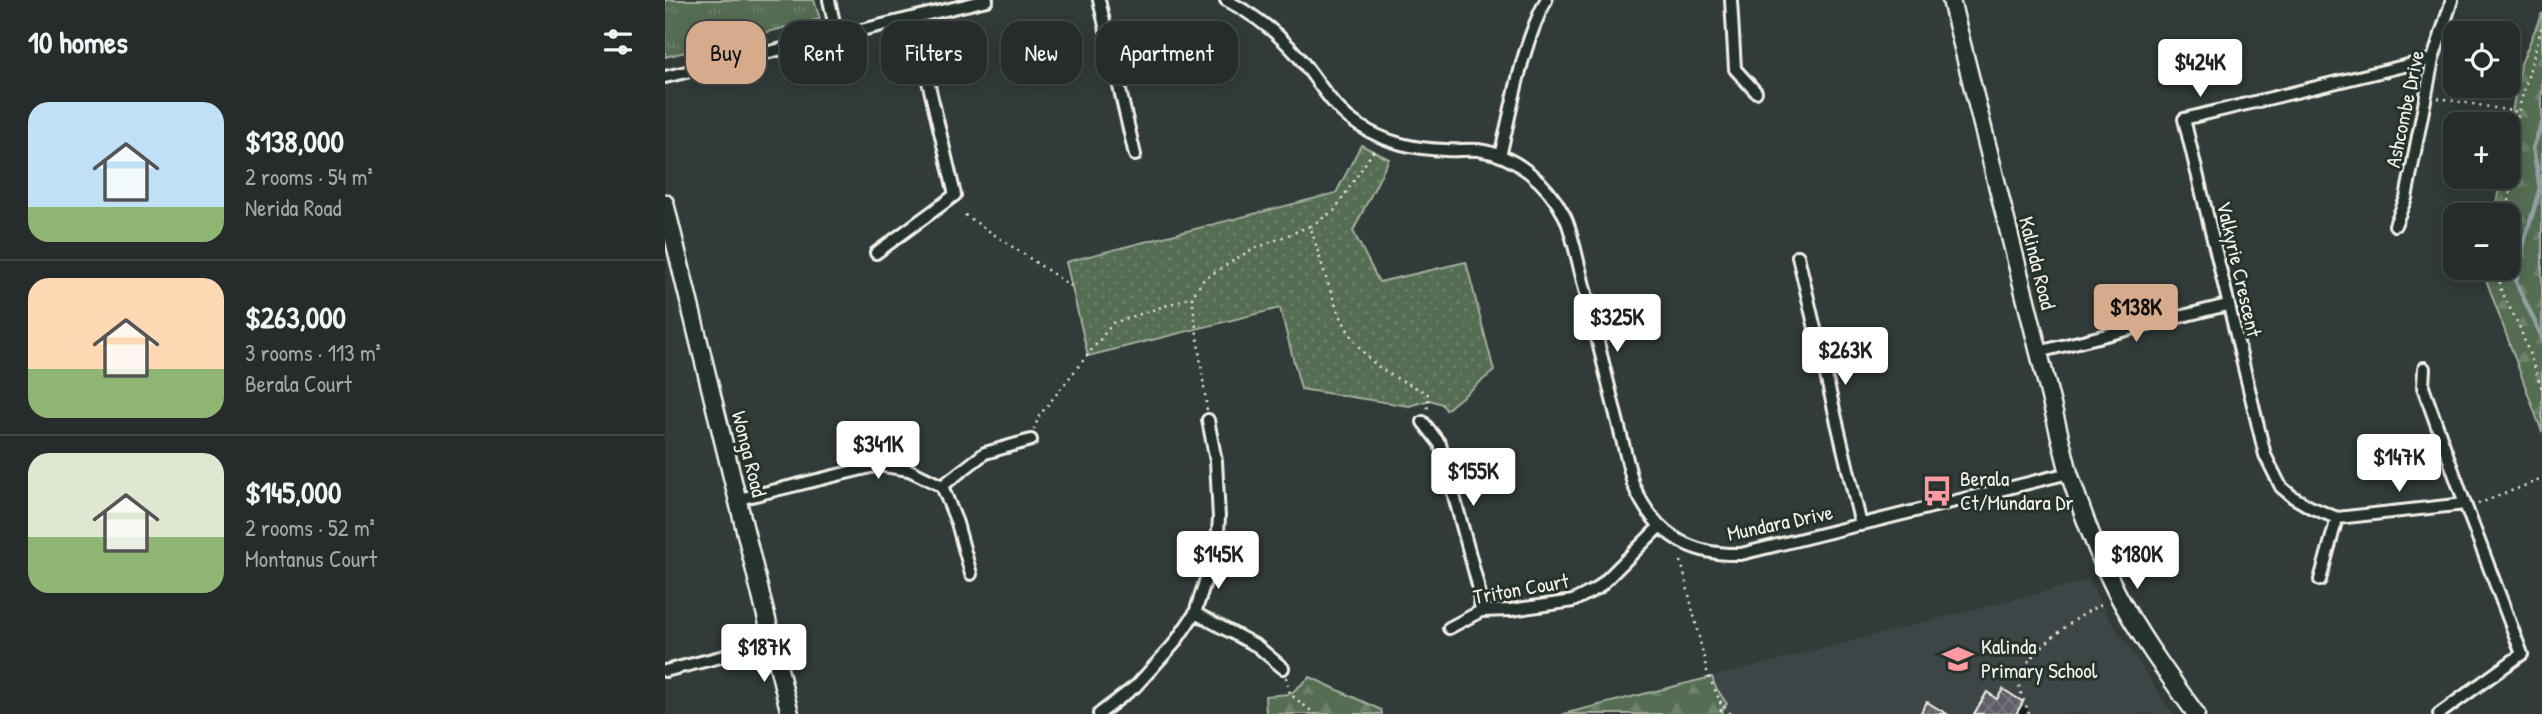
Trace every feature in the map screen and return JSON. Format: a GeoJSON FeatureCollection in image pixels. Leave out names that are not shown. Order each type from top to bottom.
{"type":"FeatureCollection","features":[{"type":"Feature","properties":{"kind":"street"},"geometry":{"type":"LineString","coordinates":[[829,0],[834,21]]}},
{"type":"Feature","properties":{"kind":"street"},"geometry":{"type":"LineString","coordinates":[[867,29],[987,0]]}},
{"type":"Feature","properties":{"kind":"street"},"geometry":{"type":"LineString","coordinates":[[1099,0],[1135,155]]}},
{"type":"Feature","properties":{"kind":"street","name":"Mundara Drive"},"geometry":{"type":"LineString","coordinates":[[1226,0],[1259,20],[1284,41],[1331,102],[1357,125],[1381,138],[1417,148],[1477,150],[1500,156],[1537,178],[1565,216],[1633,484],[1642,505],[1659,527],[1677,540],[1723,555],[1762,551],[2069,473]]}},
{"type":"Feature","properties":{"kind":"street"},"geometry":{"type":"LineString","coordinates":[[1500,156],[1526,46],[1546,0]]}},
{"type":"Feature","properties":{"kind":"street"},"geometry":{"type":"LineString","coordinates":[[1731,0],[1735,69],[1756,92]]}},
{"type":"Feature","properties":{"kind":"street","name":"Kalinda Road"},"geometry":{"type":"LineString","coordinates":[[1951,0],[2069,473],[2088,531],[2119,596],[2149,648],[2196,714]]}},
{"type":"Feature","properties":{"kind":"street","name":"Ashcombe Drive"},"geometry":{"type":"LineString","coordinates":[[2395,225],[2406,198],[2433,59],[2452,0]]}},
{"type":"Feature","properties":{"kind":"street"},"geometry":{"type":"LineString","coordinates":[[876,253],[955,195],[913,18]]}},
{"type":"Feature","properties":{"kind":"street"},"geometry":{"type":"LineString","coordinates":[[665,77],[780,50]]}},
{"type":"Feature","properties":{"kind":"street","name":"Valkyrie Crescent"},"geometry":{"type":"LineString","coordinates":[[2433,59],[2184,119],[2265,455],[2281,487],[2310,508],[2337,518],[2465,504]]}},
{"type":"Feature","properties":{"kind":"street","name":"Wonga Road"},"geometry":{"type":"LineString","coordinates":[[665,204],[790,714]]}},
{"type":"Feature","properties":{"kind":"street"},"geometry":{"type":"LineString","coordinates":[[1798,256],[1861,525]]}},
{"type":"Feature","properties":{"kind":"street"},"geometry":{"type":"LineString","coordinates":[[2038,352],[2227,305]]}},
{"type":"Feature","properties":{"kind":"street"},"geometry":{"type":"LineString","coordinates":[[2424,368],[2423,387],[2522,654],[2439,714]]}},
{"type":"Feature","properties":{"kind":"street"},"geometry":{"type":"LineString","coordinates":[[1099,714],[1136,686],[1174,644],[1195,613],[1217,544],[1219,518],[1216,461],[1208,420]]}},
{"type":"Feature","properties":{"kind":"street"},"geometry":{"type":"LineString","coordinates":[[1423,422],[1440,444],[1478,585],[1481,611]]}},
{"type":"Feature","properties":{"kind":"street"},"geometry":{"type":"LineString","coordinates":[[941,486],[985,453],[1031,440]]}},
{"type":"Feature","properties":{"kind":"street"},"geometry":{"type":"LineString","coordinates":[[739,499],[879,465],[909,470],[941,486],[957,523],[971,574]]}},
{"type":"Feature","properties":{"kind":"street"},"geometry":{"type":"LineString","coordinates":[[2320,580],[2337,518]]}},
{"type":"Feature","properties":{"kind":"street","name":"Triton Court"},"geometry":{"type":"LineString","coordinates":[[1449,628],[1481,611],[1510,610],[1573,601],[1598,588],[1659,527]]}},
{"type":"Feature","properties":{"kind":"street"},"geometry":{"type":"LineString","coordinates":[[1195,613],[1257,646],[1283,668]]}},
{"type":"Feature","properties":{"kind":"street"},"geometry":{"type":"LineString","coordinates":[[665,671],[772,644]]}},
{"type":"Feature","properties":{"kind":"path"},"geometry":{"type":"LineString","coordinates":[[2425,95],[2518,112],[2542,26]]}},
{"type":"Feature","properties":{"kind":"path"},"geometry":{"type":"LineString","coordinates":[[1031,440],[1039,416],[1113,323],[1192,297],[1204,279],[1249,251],[1310,226],[1334,211],[1381,138]]}},
{"type":"Feature","properties":{"kind":"path"},"geometry":{"type":"LineString","coordinates":[[965,215],[1071,286]]}},
{"type":"Feature","properties":{"kind":"path"},"geometry":{"type":"LineString","coordinates":[[1310,226],[1343,325],[1357,347],[1373,362],[1429,395],[1429,408],[1423,422]]}},
{"type":"Feature","properties":{"kind":"path"},"geometry":{"type":"LineString","coordinates":[[2500,280],[2500,288],[2520,328],[2542,389]]}},
{"type":"Feature","properties":{"kind":"path"},"geometry":{"type":"LineString","coordinates":[[1192,297],[1208,420]]}},
{"type":"Feature","properties":{"kind":"path"},"geometry":{"type":"LineString","coordinates":[[2465,504],[2479,504],[2542,479]]}},
{"type":"Feature","properties":{"kind":"path"},"geometry":{"type":"LineString","coordinates":[[1681,561],[1708,675],[1720,701],[1730,714]]}},
{"type":"Feature","properties":{"kind":"path"},"geometry":{"type":"LineString","coordinates":[[2029,714],[2018,681],[2022,670],[2057,633],[2083,613],[2103,604]]}},
{"type":"Feature","properties":{"kind":"path"},"geometry":{"type":"LineString","coordinates":[[1283,668],[1290,694],[1315,714]]}},
{"type":"Feature","properties":{"kind":"path"},"geometry":{"type":"LineString","coordinates":[[1720,701],[1721,714]]}},
{"type":"Feature","properties":{"kind":"shaded area","name":"Kalinda Primary School"},"geometry":{"type":"Polygon","coordinates":[[[2089,580],[2101,605],[2173,714],[1722,714],[1720,695],[1712,677],[2089,580]]]}},
{"type":"Feature","properties":{"kind":"green space"},"geometry":{"type":"Polygon","coordinates":[[[665,0],[814,0],[820,19],[780,21],[780,29],[766,32],[766,21],[686,21],[686,52],[665,57],[665,0]]]}},
{"type":"Feature","properties":{"kind":"green space"},"geometry":{"type":"Polygon","coordinates":[[[2542,13],[2542,432],[2486,280],[2520,280],[2520,203],[2496,203],[2499,189],[2520,189],[2520,112],[2512,112],[2515,98],[2520,98],[2520,66],[2542,13]]]}},
{"type":"Feature","properties":{"kind":"green space"},"geometry":{"type":"Polygon","coordinates":[[[1361,145],[1389,159],[1353,231],[1379,282],[1466,262],[1494,371],[1446,410],[1442,404],[1430,400],[1409,406],[1301,389],[1280,308],[1088,356],[1066,262],[1336,193],[1361,145]]]}},
{"type":"Feature","properties":{"kind":"green space"},"geometry":{"type":"Polygon","coordinates":[[[1310,677],[1381,710],[1382,714],[1266,714],[1265,696],[1290,694],[1310,677]]]}},
{"type":"Feature","properties":{"kind":"green space"},"geometry":{"type":"Polygon","coordinates":[[[1712,677],[1727,704],[1723,707],[1722,714],[1563,714],[1712,677]]]}},
{"type":"Feature","properties":{"kind":"building"},"geometry":{"type":"Polygon","coordinates":[[[2003,689],[2023,702],[2016,714],[1974,714],[1987,692],[1997,699],[2003,689]]]}},
{"type":"Feature","properties":{"kind":"building"},"geometry":{"type":"Polygon","coordinates":[[[1927,702],[1947,714],[1920,714],[1927,702]]]}},
{"type":"Feature","properties":{"kind":"waterway"},"geometry":{"type":"LineString","coordinates":[[2542,123],[2533,148],[2540,188],[2516,282],[2542,337]]}},
{"type":"Feature","properties":{"kind":"place","name":"Berala Ct/Mundara Dr"},"geometry":{"type":"Point","coordinates":[1937,491]}},
{"type":"Feature","properties":{"kind":"place","name":"Kalinda Primary School"},"geometry":{"type":"Point","coordinates":[1958,659]}}]}
